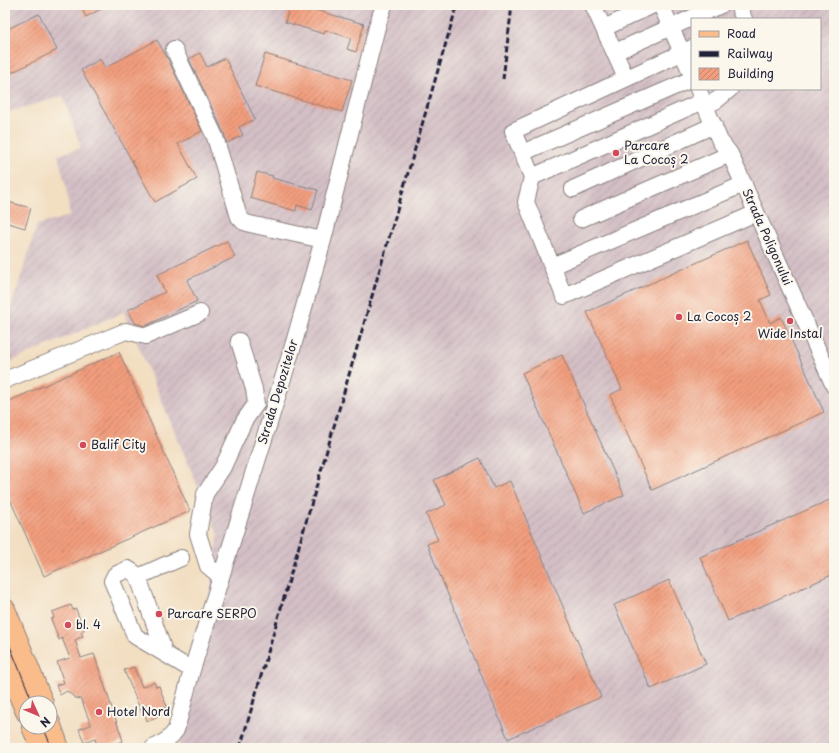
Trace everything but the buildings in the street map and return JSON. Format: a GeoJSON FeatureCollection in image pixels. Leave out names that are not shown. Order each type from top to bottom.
{"type":"FeatureCollection","features":[{"type":"Feature","properties":{"kind":"main road"},"geometry":{"type":"LineString","coordinates":[[5,609],[40,695]]}},
{"type":"Feature","properties":{"kind":"main road"},"geometry":{"type":"LineString","coordinates":[[5,662],[19,695]]}},
{"type":"Feature","properties":{"kind":"main road"},"geometry":{"type":"LineString","coordinates":[[35,735],[41,748]]}},
{"type":"Feature","properties":{"kind":"main road"},"geometry":{"type":"LineString","coordinates":[[54,735],[59,748]]}},
{"type":"Feature","properties":{"kind":"street","name":"Strada Depozitelor"},"geometry":{"type":"LineString","coordinates":[[159,747],[172,736],[176,730],[192,670],[293,346],[323,240],[378,23],[384,5]]}},
{"type":"Feature","properties":{"kind":"street"},"geometry":{"type":"LineString","coordinates":[[593,5],[626,78]]}},
{"type":"Feature","properties":{"kind":"street"},"geometry":{"type":"LineString","coordinates":[[604,28],[653,5]]}},
{"type":"Feature","properties":{"kind":"street"},"geometry":{"type":"LineString","coordinates":[[661,5],[670,27],[687,50],[691,71]]}},
{"type":"Feature","properties":{"kind":"street"},"geometry":{"type":"LineString","coordinates":[[615,52],[721,5]]}},
{"type":"Feature","properties":{"kind":"street"},"geometry":{"type":"LineString","coordinates":[[738,5],[744,18]]}},
{"type":"Feature","properties":{"kind":"street"},"geometry":{"type":"LineString","coordinates":[[174,49],[215,138],[239,217],[244,222],[250,224],[323,240]]}},
{"type":"Feature","properties":{"kind":"street"},"geometry":{"type":"LineString","coordinates":[[687,50],[513,132],[532,177],[526,202],[564,296],[756,213]]}},
{"type":"Feature","properties":{"kind":"street"},"geometry":{"type":"LineString","coordinates":[[522,153],[691,79]]}},
{"type":"Feature","properties":{"kind":"street"},"geometry":{"type":"LineString","coordinates":[[532,177],[702,98],[717,100],[729,90]]}},
{"type":"Feature","properties":{"kind":"street","name":"Strada Poligonului"},"geometry":{"type":"LineString","coordinates":[[702,98],[720,141],[730,154],[744,184],[834,386]]}},
{"type":"Feature","properties":{"kind":"street"},"geometry":{"type":"LineString","coordinates":[[573,189],[714,126]]}},
{"type":"Feature","properties":{"kind":"street"},"geometry":{"type":"LineString","coordinates":[[581,219],[730,154]]}},
{"type":"Feature","properties":{"kind":"street"},"geometry":{"type":"LineString","coordinates":[[552,266],[744,184]]}},
{"type":"Feature","properties":{"kind":"street"},"geometry":{"type":"LineString","coordinates":[[5,380],[126,331],[146,336],[200,313]]}},
{"type":"Feature","properties":{"kind":"street"},"geometry":{"type":"LineString","coordinates":[[221,577],[208,566],[198,534],[205,494],[223,467],[244,421],[256,404],[254,389],[239,342]]}},
{"type":"Feature","properties":{"kind":"street"},"geometry":{"type":"LineString","coordinates":[[138,577],[181,558]]}},
{"type":"Feature","properties":{"kind":"street"},"geometry":{"type":"LineString","coordinates":[[165,654],[138,577],[134,572],[128,569],[115,574],[112,581],[135,636],[165,654],[192,670]]}},
{"type":"Feature","properties":{"kind":"shaded area"},"geometry":{"type":"Polygon","coordinates":[[[5,5],[834,5],[834,748],[178,748],[198,677],[218,534],[124,312],[5,364],[5,327],[37,225],[70,216],[66,186],[58,155],[81,148],[63,96],[5,113],[5,5]]]}},
{"type":"Feature","properties":{"kind":"tram line"},"geometry":{"type":"LineString","coordinates":[[5,634],[30,695]]}},
{"type":"Feature","properties":{"kind":"tram line"},"geometry":{"type":"LineString","coordinates":[[46,735],[52,748]]}},
{"type":"Feature","properties":{"kind":"railway"},"geometry":{"type":"LineString","coordinates":[[240,748],[457,5]]}},
{"type":"Feature","properties":{"kind":"railway"},"geometry":{"type":"LineString","coordinates":[[503,79],[512,5]]}},
{"type":"Feature","properties":{"kind":"place","name":"Parcare La Cocoș 2"},"geometry":{"type":"Point","coordinates":[616,153]}},
{"type":"Feature","properties":{"kind":"place","name":"La Cocoș 2"},"geometry":{"type":"Point","coordinates":[679,317]}},
{"type":"Feature","properties":{"kind":"place","name":"Wide Instal"},"geometry":{"type":"Point","coordinates":[790,321]}},
{"type":"Feature","properties":{"kind":"place","name":"Balif City"},"geometry":{"type":"Point","coordinates":[83,445]}},
{"type":"Feature","properties":{"kind":"place","name":"Parcare SERPO"},"geometry":{"type":"Point","coordinates":[159,614]}},
{"type":"Feature","properties":{"kind":"place","name":"bl. 4"},"geometry":{"type":"Point","coordinates":[68,625]}},
{"type":"Feature","properties":{"kind":"place","name":"Hotel Nord"},"geometry":{"type":"Point","coordinates":[99,712]}}]}
